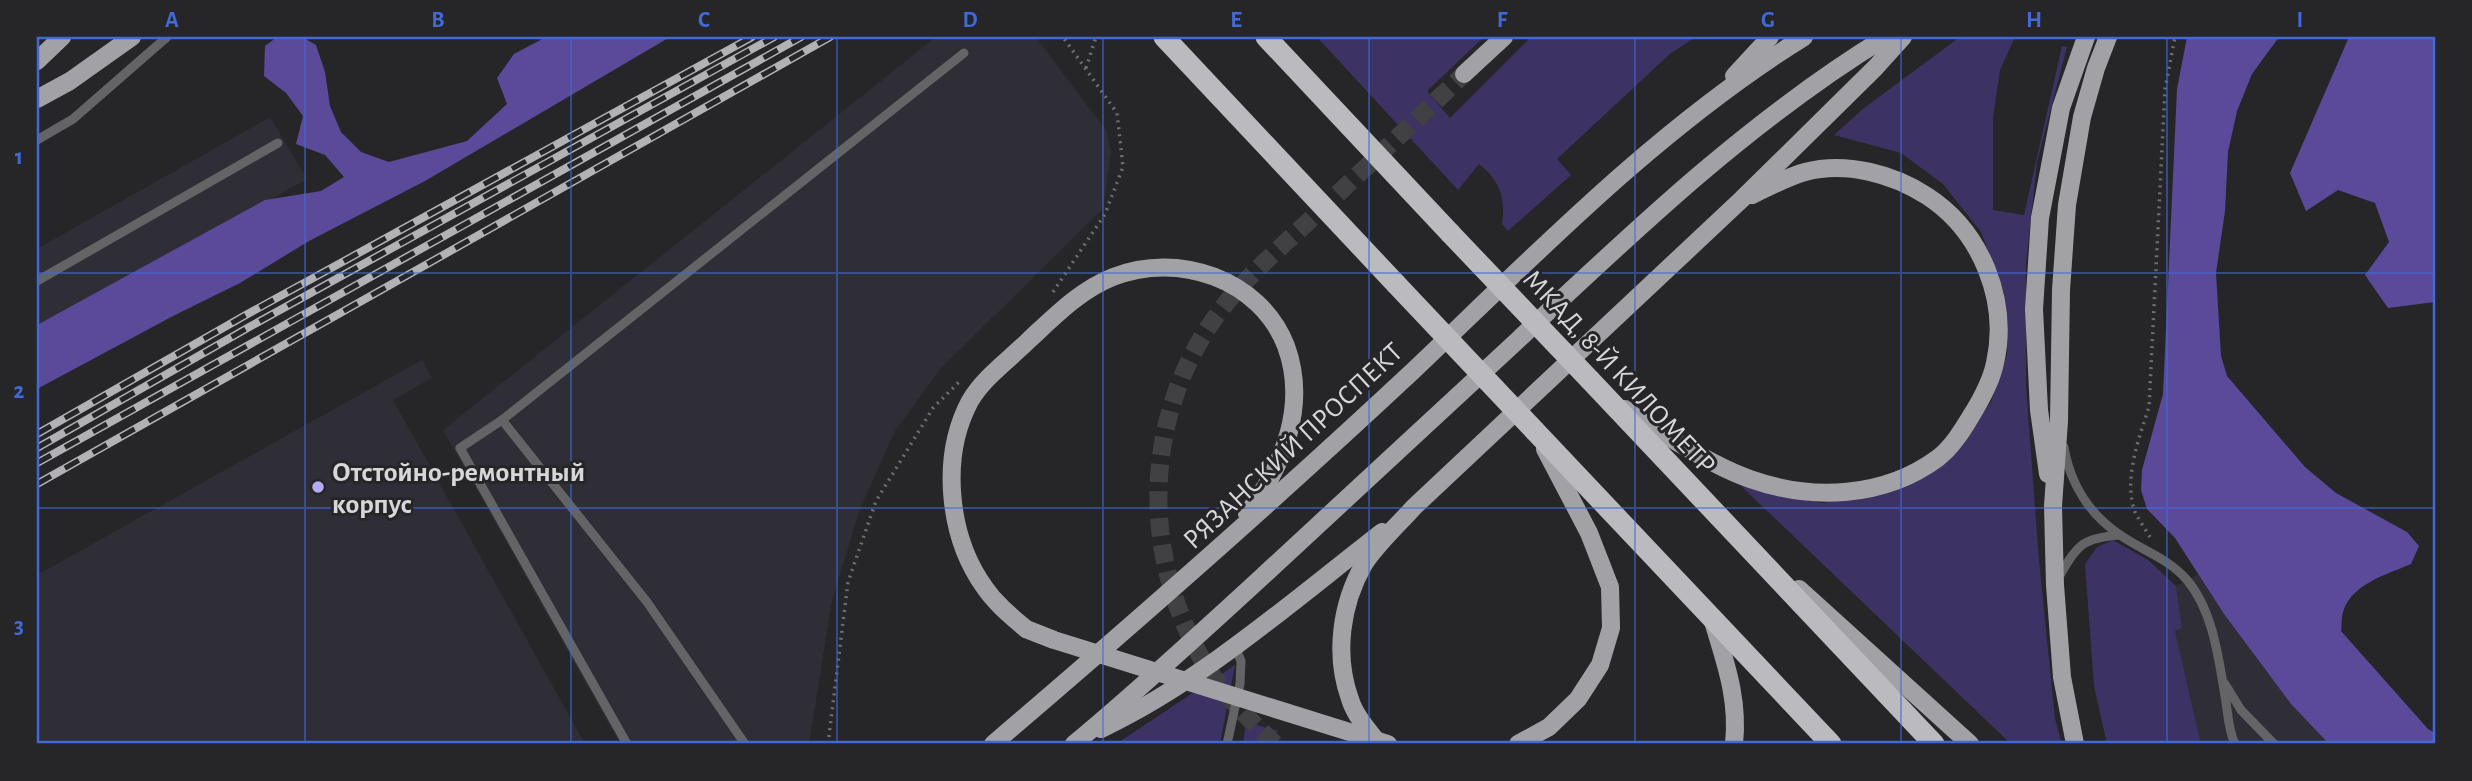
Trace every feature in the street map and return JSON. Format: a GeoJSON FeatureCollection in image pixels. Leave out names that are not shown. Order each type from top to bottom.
{"type":"FeatureCollection","features":[{"type":"Feature","properties":{"kind":"highway"},"geometry":{"type":"LineString","coordinates":[[1164,37],[1830,744]]}},
{"type":"Feature","properties":{"kind":"highway","name":"МКАД, 8-Й КИЛОМЕТР"},"geometry":{"type":"LineString","coordinates":[[1266,37],[1934,744]]}},
{"type":"Feature","properties":{"kind":"main road"},"geometry":{"type":"LineString","coordinates":[[37,61],[62,37]]}},
{"type":"Feature","properties":{"kind":"main road"},"geometry":{"type":"LineString","coordinates":[[37,99],[70,81],[132,37]]}},
{"type":"Feature","properties":{"kind":"main road"},"geometry":{"type":"LineString","coordinates":[[1464,74],[1504,37]]}},
{"type":"Feature","properties":{"kind":"main road"},"geometry":{"type":"LineString","coordinates":[[1708,104],[1770,37]]}},
{"type":"Feature","properties":{"kind":"main road"},"geometry":{"type":"LineString","coordinates":[[1708,104],[1804,37]]}},
{"type":"Feature","properties":{"kind":"main road"},"geometry":{"type":"LineString","coordinates":[[1078,741],[1206,629],[1646,220],[1779,109],[1842,64],[1886,37]]}},
{"type":"Feature","properties":{"kind":"main road"},"geometry":{"type":"LineString","coordinates":[[1379,744],[1350,700],[1341,649],[1343,623],[1352,589],[1365,562],[1414,507],[1742,199],[1903,37]]}},
{"type":"Feature","properties":{"kind":"main road"},"geometry":{"type":"LineString","coordinates":[[2053,506],[2039,410],[2034,309],[2040,218],[2061,108],[2085,37]]}},
{"type":"Feature","properties":{"kind":"main road"},"geometry":{"type":"LineString","coordinates":[[2075,744],[2062,677],[2055,585],[2053,506],[2059,421],[2061,290],[2067,205],[2082,117],[2108,37]]}},
{"type":"Feature","properties":{"kind":"main road","name":"РЯЗАНСКИЙ ПРОСПЕКТ"},"geometry":{"type":"LineString","coordinates":[[993,744],[1221,547],[1618,176],[1708,104]]}},
{"type":"Feature","properties":{"kind":"main road"},"geometry":{"type":"LineString","coordinates":[[1590,380],[1634,416],[1702,457],[1751,479],[1800,491],[1824,494],[1849,492],[1894,482],[1940,457],[1958,436],[1986,389],[1995,364],[1998,315],[1987,268],[1972,241],[1953,216],[1900,181],[1853,170],[1805,172],[1742,199]]}},
{"type":"Feature","properties":{"kind":"main road"},"geometry":{"type":"LineString","coordinates":[[1221,547],[1258,498],[1292,426],[1296,404],[1295,382],[1283,339],[1258,303],[1221,278],[1178,267],[1133,270],[1112,277],[1072,300],[988,379],[971,400],[960,426],[951,479],[959,536],[970,563],[1003,610],[1026,629],[1388,744]]}},
{"type":"Feature","properties":{"kind":"main road"},"geometry":{"type":"LineString","coordinates":[[1518,744],[1549,727],[1578,699],[1600,665],[1611,628],[1610,587],[1590,534],[1535,431]]}},
{"type":"Feature","properties":{"kind":"main road"},"geometry":{"type":"LineString","coordinates":[[1078,741],[1136,712],[1235,646],[1414,507]]}},
{"type":"Feature","properties":{"kind":"main road"},"geometry":{"type":"LineString","coordinates":[[1712,510],[1970,744]]}},
{"type":"Feature","properties":{"kind":"main road"},"geometry":{"type":"LineString","coordinates":[[1712,618],[1734,699],[1734,744]]}},
{"type":"Feature","properties":{"kind":"lane"},"geometry":{"type":"LineString","coordinates":[[37,140],[73,119],[167,37]]}},
{"type":"Feature","properties":{"kind":"lane"},"geometry":{"type":"LineString","coordinates":[[627,744],[460,448],[502,420],[964,53]]}},
{"type":"Feature","properties":{"kind":"lane"},"geometry":{"type":"LineString","coordinates":[[37,281],[278,143]]}},
{"type":"Feature","properties":{"kind":"lane"},"geometry":{"type":"LineString","coordinates":[[502,420],[647,602],[745,744]]}},
{"type":"Feature","properties":{"kind":"lane"},"geometry":{"type":"LineString","coordinates":[[2059,421],[2068,470],[2088,506],[2120,535],[2161,556],[2187,580],[2202,604],[2219,658],[2235,744]]}},
{"type":"Feature","properties":{"kind":"lane"},"geometry":{"type":"LineString","coordinates":[[2055,585],[2076,548],[2096,537],[2120,535]]}},
{"type":"Feature","properties":{"kind":"lane"},"geometry":{"type":"LineString","coordinates":[[1227,744],[1240,684],[1241,661],[1235,646]]}},
{"type":"Feature","properties":{"kind":"lane"},"geometry":{"type":"LineString","coordinates":[[2222,680],[2241,710],[2274,744]]}},
{"type":"Feature","properties":{"kind":"path"},"geometry":{"type":"LineString","coordinates":[[1086,69],[1096,37]]}},
{"type":"Feature","properties":{"kind":"path"},"geometry":{"type":"LineString","coordinates":[[2161,556],[2135,511],[2131,477],[2137,444],[2149,407],[2165,89],[2175,37]]}},
{"type":"Feature","properties":{"kind":"shaded area"},"geometry":{"type":"Polygon","coordinates":[[[277,37],[302,37],[316,45],[325,72],[330,106],[341,132],[361,152],[389,162],[467,141],[507,104],[497,78],[514,54],[546,37],[670,37],[425,181],[309,241],[240,283],[37,389],[37,325],[265,200],[321,191],[344,177],[325,155],[296,144],[303,116],[286,93],[264,76],[265,46],[277,37]]]}},
{"type":"Feature","properties":{"kind":"shaded area"},"geometry":{"type":"Polygon","coordinates":[[[936,37],[1036,37],[1107,132],[1111,152],[1103,209],[941,368],[895,431],[860,509],[832,600],[809,744],[620,744],[443,430],[936,37]]]}},
{"type":"Feature","properties":{"kind":"shaded area"},"geometry":{"type":"Polygon","coordinates":[[[1317,37],[1484,37],[1427,91],[1450,118],[1531,37],[1696,37],[1671,53],[1557,159],[1571,175],[1508,231],[1502,224],[1500,191],[1486,170],[1479,164],[1458,190],[1317,37]]]}},
{"type":"Feature","properties":{"kind":"shaded area"},"geometry":{"type":"Polygon","coordinates":[[[1960,37],[2015,37],[2000,70],[1993,118],[1993,210],[2024,215],[2062,46],[2067,47],[2037,162],[2026,264],[2026,386],[2039,560],[2055,719],[2062,744],[2011,744],[1741,486],[1822,503],[1884,493],[1948,462],[1991,402],[2007,355],[2004,293],[1981,232],[1943,184],[1901,153],[1834,135],[1864,108],[1960,37]]]}},
{"type":"Feature","properties":{"kind":"shaded area"},"geometry":{"type":"Polygon","coordinates":[[[2187,37],[2279,37],[2252,74],[2237,111],[2228,152],[2225,211],[2216,273],[2221,356],[2227,376],[2305,467],[2336,493],[2407,532],[2419,546],[2411,564],[2373,580],[2355,592],[2344,609],[2341,631],[2428,729],[2435,733],[2435,744],[2329,744],[2291,704],[2224,614],[2175,538],[2147,509],[2141,490],[2142,470],[2163,394],[2177,89],[2187,37]]]}},
{"type":"Feature","properties":{"kind":"shaded area"},"geometry":{"type":"Polygon","coordinates":[[[2349,37],[2435,37],[2435,302],[2388,308],[2365,275],[2389,242],[2375,203],[2338,190],[2306,211],[2290,173],[2349,37]]]}},
{"type":"Feature","properties":{"kind":"shaded area"},"geometry":{"type":"Polygon","coordinates":[[[270,117],[307,179],[37,331],[37,249],[270,117]]]}},
{"type":"Feature","properties":{"kind":"shaded area","name":"Отстойно-ремонтный корпус"},"geometry":{"type":"Polygon","coordinates":[[[422,360],[432,378],[393,400],[585,744],[37,744],[37,575],[422,360]]]}},
{"type":"Feature","properties":{"kind":"shaded area"},"geometry":{"type":"Polygon","coordinates":[[[2113,540],[2148,560],[2176,586],[2182,628],[2175,631],[2201,744],[2107,744],[2094,686],[2085,564],[2097,547],[2113,540]]]}},
{"type":"Feature","properties":{"kind":"shaded area"},"geometry":{"type":"Polygon","coordinates":[[[2198,574],[2224,614],[2291,704],[2329,744],[2201,744],[2175,631],[2182,628],[2176,586],[2198,574]]]}},
{"type":"Feature","properties":{"kind":"shaded area"},"geometry":{"type":"Polygon","coordinates":[[[1235,665],[1220,744],[1116,744],[1235,665]]]}},
{"type":"Feature","properties":{"kind":"shaded area"},"geometry":{"type":"Polygon","coordinates":[[[1246,722],[1278,731],[1266,744],[1243,744],[1246,722]]]}},
{"type":"Feature","properties":{"kind":"tunnel"},"geometry":{"type":"LineString","coordinates":[[1275,744],[1231,699],[1208,669],[1186,627],[1170,583],[1161,537],[1158,490],[1163,444],[1174,399],[1192,355],[1217,315],[1238,289],[1464,74]]}},
{"type":"Feature","properties":{"kind":"railway"},"geometry":{"type":"LineString","coordinates":[[37,434],[244,316],[752,37]]}},
{"type":"Feature","properties":{"kind":"railway"},"geometry":{"type":"LineString","coordinates":[[37,448],[251,326],[774,37]]}},
{"type":"Feature","properties":{"kind":"railway"},"geometry":{"type":"LineString","coordinates":[[37,463],[801,37]]}},
{"type":"Feature","properties":{"kind":"railway"},"geometry":{"type":"LineString","coordinates":[[37,484],[830,37]]}},
{"type":"Feature","properties":{"kind":"place","name":"Отстойно-ремонтный корпус"},"geometry":{"type":"Point","coordinates":[318,487]}}]}
